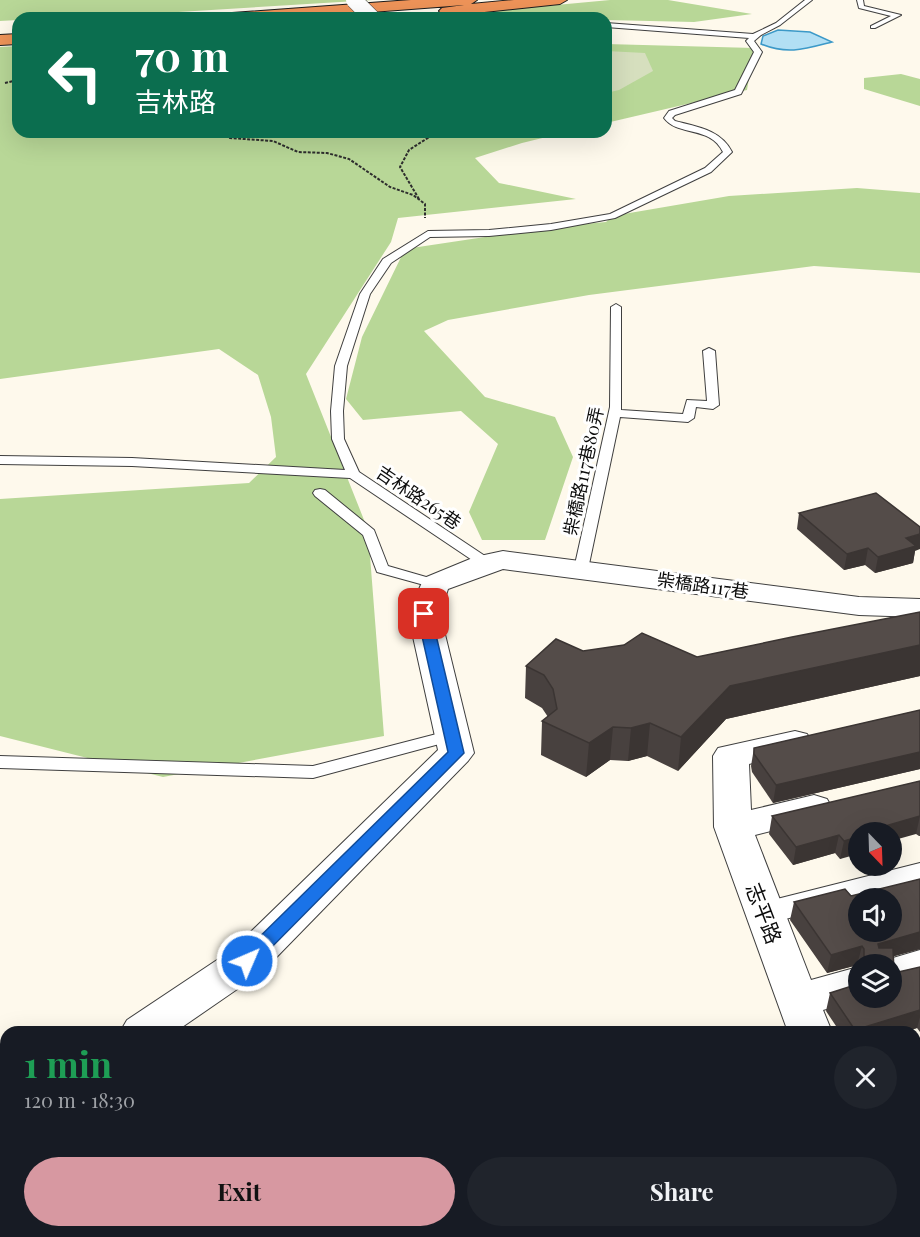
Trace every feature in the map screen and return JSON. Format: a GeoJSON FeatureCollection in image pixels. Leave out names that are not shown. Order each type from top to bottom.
{"type":"FeatureCollection","features":[{"type":"Feature","properties":{"kind":"highway"},"geometry":{"type":"LineString","coordinates":[[311,12],[470,0]]}},
{"type":"Feature","properties":{"kind":"highway"},"geometry":{"type":"LineString","coordinates":[[425,12],[560,0]]}},
{"type":"Feature","properties":{"kind":"street"},"geometry":{"type":"LineString","coordinates":[[354,0],[366,12]]}},
{"type":"Feature","properties":{"kind":"street","name":"柴橋路117巷"},"geometry":{"type":"LineString","coordinates":[[435,584],[486,563],[503,560],[860,606],[920,608]]}},
{"type":"Feature","properties":{"kind":"street"},"geometry":{"type":"LineString","coordinates":[[151,1026],[247,961],[456,753],[424,614],[435,584]]}},
{"type":"Feature","properties":{"kind":"street","name":"志平路"},"geometry":{"type":"LineString","coordinates":[[831,734],[731,756],[733,827],[805,1016],[848,989]]}},
{"type":"Feature","properties":{"kind":"street"},"geometry":{"type":"LineString","coordinates":[[733,827],[843,801]]}},
{"type":"Feature","properties":{"kind":"street"},"geometry":{"type":"LineString","coordinates":[[765,913],[920,874]]}},
{"type":"Feature","properties":{"kind":"street"},"geometry":{"type":"LineString","coordinates":[[902,971],[920,966]]}},
{"type":"Feature","properties":{"kind":"lane"},"geometry":{"type":"LineString","coordinates":[[428,234],[489,233],[540,228],[612,216],[708,170],[728,152],[726,147],[714,136],[672,123],[668,118],[672,113],[738,92],[758,52],[750,41],[766,28],[778,24],[809,0]]}},
{"type":"Feature","properties":{"kind":"lane"},"geometry":{"type":"LineString","coordinates":[[860,0],[861,7],[898,15],[873,27]]}},
{"type":"Feature","properties":{"kind":"lane"},"geometry":{"type":"LineString","coordinates":[[612,26],[754,36]]}},
{"type":"Feature","properties":{"kind":"lane","name":"吉林路265巷"},"geometry":{"type":"LineString","coordinates":[[428,234],[387,261],[365,294],[341,366],[337,411],[338,439],[353,474],[486,563]]}},
{"type":"Feature","properties":{"kind":"lane","name":"柴橋路117巷80弄"},"geometry":{"type":"LineString","coordinates":[[581,569],[615,413],[616,307]]}},
{"type":"Feature","properties":{"kind":"lane"},"geometry":{"type":"LineString","coordinates":[[615,413],[688,418],[691,403],[713,405],[710,351]]}},
{"type":"Feature","properties":{"kind":"lane"},"geometry":{"type":"LineString","coordinates":[[0,460],[70,459],[187,463],[353,474]]}},
{"type":"Feature","properties":{"kind":"lane"},"geometry":{"type":"LineString","coordinates":[[320,493],[369,533],[382,569],[435,584]]}},
{"type":"Feature","properties":{"kind":"lane"},"geometry":{"type":"LineString","coordinates":[[0,762],[313,772],[452,735]]}},
{"type":"Feature","properties":{"kind":"path"},"geometry":{"type":"LineString","coordinates":[[5,83],[12,81]]}},
{"type":"Feature","properties":{"kind":"path"},"geometry":{"type":"LineString","coordinates":[[230,138],[273,141],[297,152],[327,153],[349,159],[390,187],[425,204],[428,234]]}},
{"type":"Feature","properties":{"kind":"path"},"geometry":{"type":"LineString","coordinates":[[420,200],[400,167],[402,156],[428,138]]}},
{"type":"Feature","properties":{"kind":"green space"},"geometry":{"type":"Polygon","coordinates":[[[0,0],[373,0],[178,12],[12,12],[12,20],[0,21],[0,0]]]}},
{"type":"Feature","properties":{"kind":"green space"},"geometry":{"type":"Polygon","coordinates":[[[610,0],[668,0],[752,14],[694,22],[612,20],[612,12],[482,12],[610,0]]]}},
{"type":"Feature","properties":{"kind":"green space"},"geometry":{"type":"Polygon","coordinates":[[[612,44],[754,48],[747,90],[612,122],[612,44]]]}},
{"type":"Feature","properties":{"kind":"green space"},"geometry":{"type":"Polygon","coordinates":[[[12,46],[12,138],[542,138],[475,158],[499,183],[576,199],[398,218],[391,242],[306,374],[368,530],[384,736],[163,777],[0,736],[0,499],[249,483],[276,457],[271,417],[258,375],[219,349],[0,379],[0,47],[12,46]]]}},
{"type":"Feature","properties":{"kind":"green space"},"geometry":{"type":"Polygon","coordinates":[[[612,51],[645,53],[653,71],[612,92],[612,51]]]}},
{"type":"Feature","properties":{"kind":"green space"},"geometry":{"type":"Polygon","coordinates":[[[901,74],[920,79],[920,106],[864,89],[864,78],[901,74]]]}},
{"type":"Feature","properties":{"kind":"green space"},"geometry":{"type":"Polygon","coordinates":[[[857,188],[920,193],[920,273],[814,266],[589,295],[448,320],[424,331],[485,397],[555,417],[573,457],[545,540],[482,540],[469,512],[498,444],[461,411],[363,420],[346,399],[362,337],[405,249],[551,227],[606,222],[612,216],[729,196],[857,188]]]}},
{"type":"Feature","properties":{"kind":"water"},"geometry":{"type":"Polygon","coordinates":[[[778,30],[810,32],[832,42],[805,49],[788,50],[761,44],[763,36],[778,30]]]}},
{"type":"Feature","properties":{"kind":"building"},"geometry":{"type":"Polygon","coordinates":[[[876,493],[920,527],[920,534],[906,538],[916,546],[878,557],[868,548],[847,554],[799,513],[876,493]]]}},
{"type":"Feature","properties":{"kind":"building"},"geometry":{"type":"Polygon","coordinates":[[[920,612],[920,645],[730,686],[681,737],[650,723],[631,728],[613,727],[589,743],[542,721],[557,709],[553,689],[544,675],[526,666],[556,639],[583,651],[624,645],[642,633],[697,657],[920,612]]]}},
{"type":"Feature","properties":{"kind":"building"},"geometry":{"type":"Polygon","coordinates":[[[920,710],[920,752],[776,785],[754,754],[754,748],[920,710]]]}},
{"type":"Feature","properties":{"kind":"building"},"geometry":{"type":"Polygon","coordinates":[[[920,781],[920,816],[899,822],[848,822],[848,840],[844,841],[839,835],[796,847],[772,816],[920,781]]]}},
{"type":"Feature","properties":{"kind":"building"},"geometry":{"type":"Polygon","coordinates":[[[920,879],[920,932],[902,937],[902,888],[883,888],[920,879]]]}},
{"type":"Feature","properties":{"kind":"building"},"geometry":{"type":"Polygon","coordinates":[[[845,889],[848,892],[848,942],[885,942],[878,944],[879,948],[893,948],[893,954],[864,954],[862,946],[831,955],[794,902],[845,889]]]}},
{"type":"Feature","properties":{"kind":"building"},"geometry":{"type":"Polygon","coordinates":[[[920,967],[920,1010],[868,1026],[852,1026],[830,993],[848,987],[848,1008],[902,1008],[902,971],[920,967]]]}},
{"type":"Feature","properties":{"kind":"route"},"geometry":{"type":"LineString","coordinates":[[247,961],[456,753],[424,614]]}}]}
